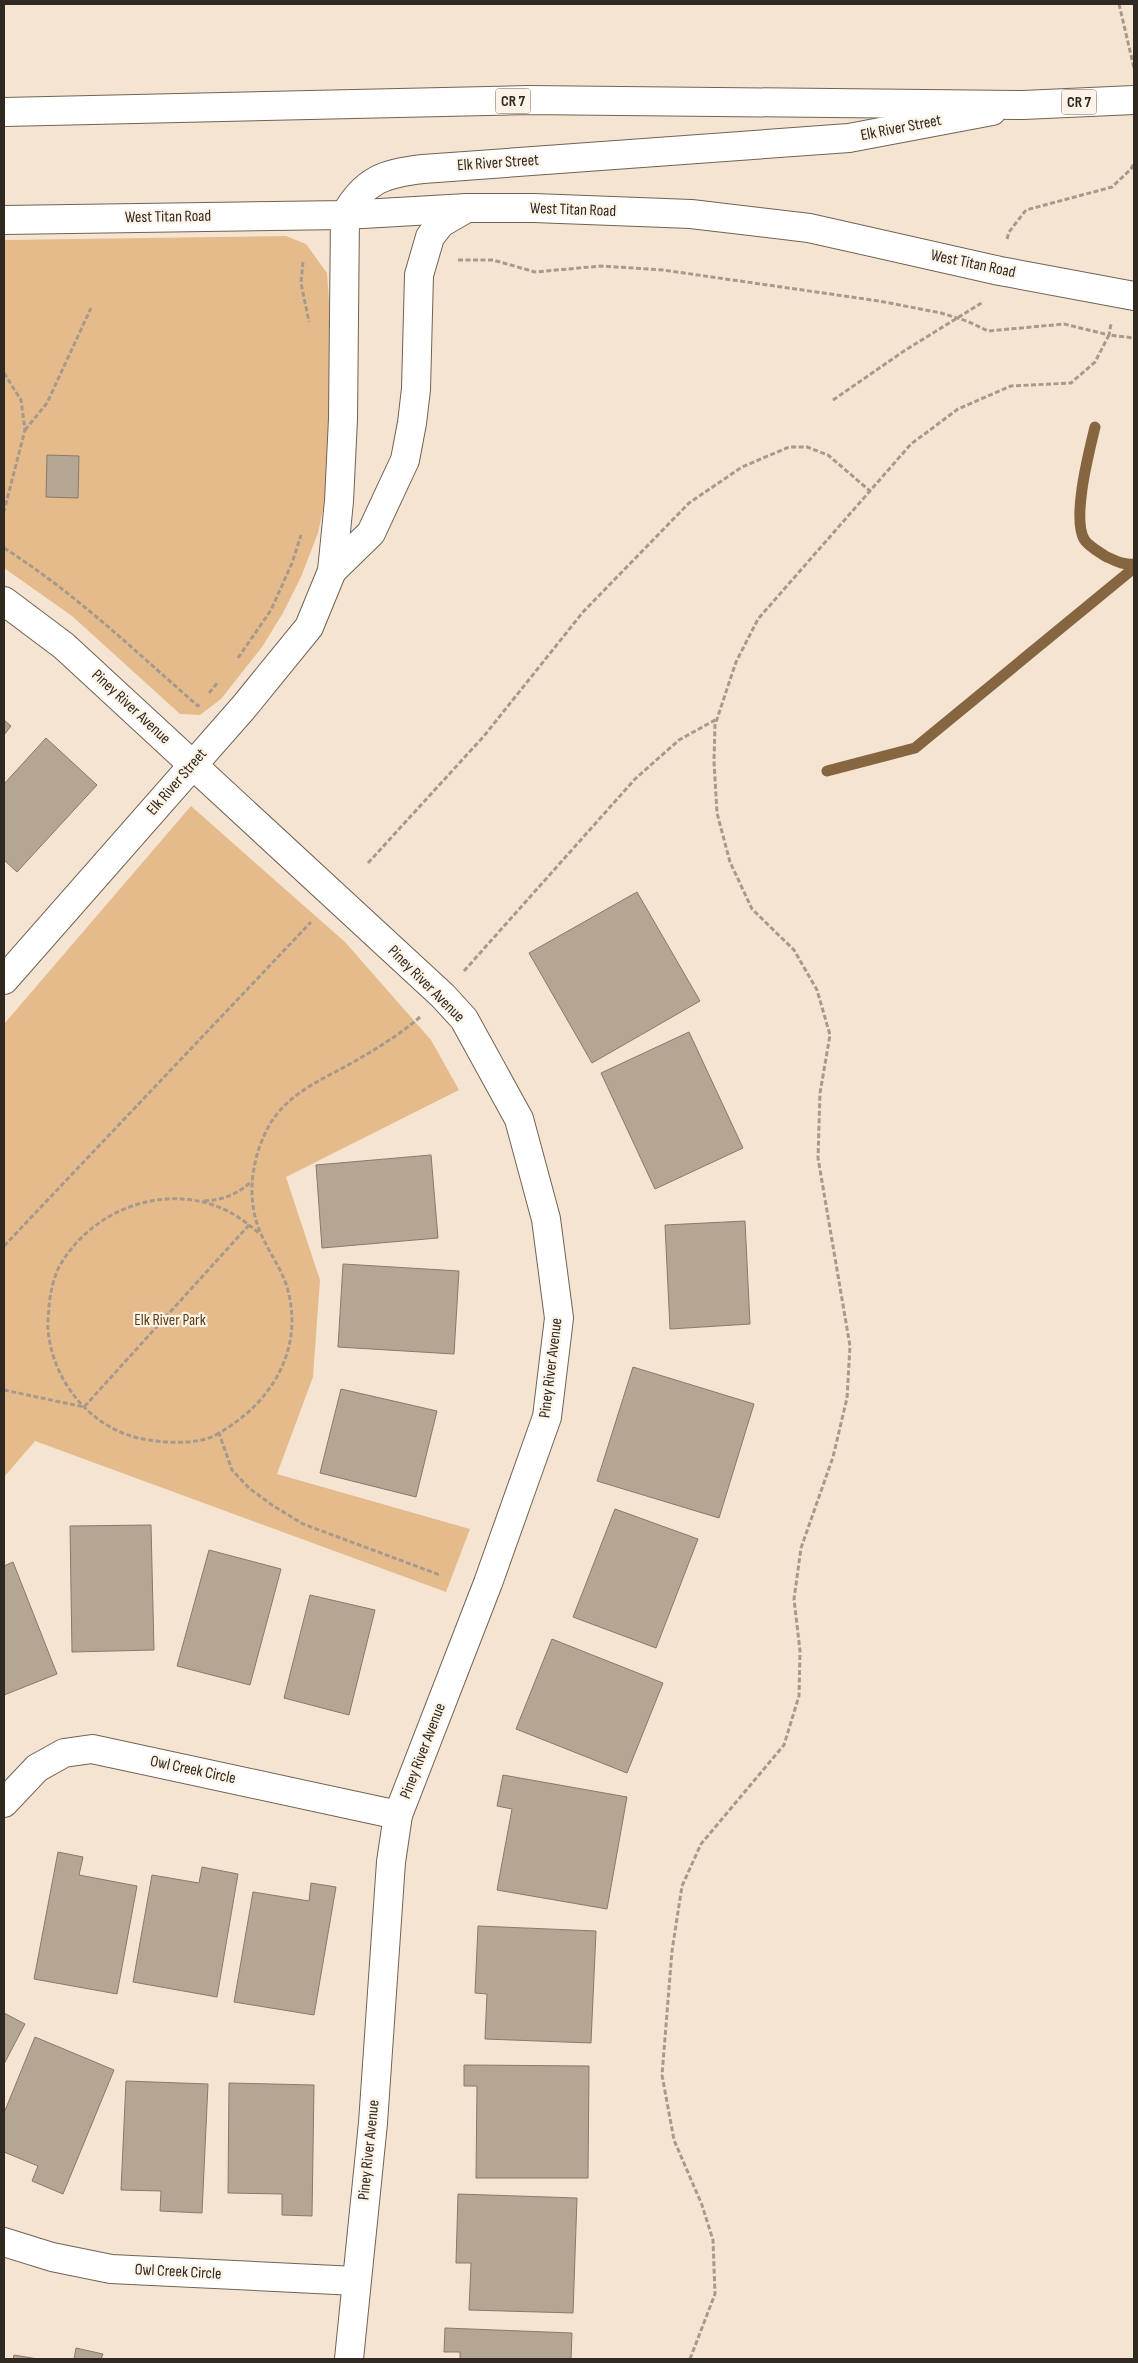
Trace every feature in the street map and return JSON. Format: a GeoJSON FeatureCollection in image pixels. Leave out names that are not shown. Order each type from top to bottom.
{"type":"FeatureCollection","features":[{"type":"Feature","properties":{"kind":"street","name":"CR 7"},"geometry":{"type":"LineString","coordinates":[[4,112],[527,100],[1023,105],[1134,100]]}},
{"type":"Feature","properties":{"kind":"street","name":"Elk River Street"},"geometry":{"type":"LineString","coordinates":[[4,980],[244,708],[309,627],[332,571],[343,419],[344,215],[352,201],[372,182],[383,176],[401,171],[849,138],[1023,105]]}},
{"type":"Feature","properties":{"kind":"street","name":"Elk River Street"},"geometry":{"type":"LineString","coordinates":[[332,571],[372,533],[404,460],[412,423],[416,389],[419,274],[430,236],[441,222],[467,208]]}},
{"type":"Feature","properties":{"kind":"street","name":"West Titan Road"},"geometry":{"type":"LineString","coordinates":[[4,220],[344,215],[467,208],[534,208],[701,215],[809,228],[1002,261],[1126,295]]}},
{"type":"Feature","properties":{"kind":"street","name":"Piney River Avenue"},"geometry":{"type":"LineString","coordinates":[[4,601],[64,646],[443,996],[464,1019],[519,1119],[546,1219],[559,1318],[547,1417],[488,1583],[398,1815],[391,1862],[373,2123],[349,2359]]}},
{"type":"Feature","properties":{"kind":"street","name":"Owl Creek Circle"},"geometry":{"type":"LineString","coordinates":[[4,1803],[37,1768],[64,1753],[92,1749],[398,1815]]}},
{"type":"Feature","properties":{"kind":"street","name":"Owl Creek Circle"},"geometry":{"type":"LineString","coordinates":[[4,2242],[52,2257],[111,2269],[356,2281]]}},
{"type":"Feature","properties":{"kind":"path"},"geometry":{"type":"LineString","coordinates":[[1119,4],[1134,71]]}},
{"type":"Feature","properties":{"kind":"path"},"geometry":{"type":"LineString","coordinates":[[833,400],[904,351],[996,293],[1009,232],[1026,210],[1112,188],[1131,169],[1134,163]]}},
{"type":"Feature","properties":{"kind":"path"},"geometry":{"type":"LineString","coordinates":[[423,261],[493,260],[535,272],[600,266],[663,270],[878,301],[957,318],[988,331],[1064,324],[1109,335],[1134,338]]}},
{"type":"Feature","properties":{"kind":"path"},"geometry":{"type":"LineString","coordinates":[[303,262],[301,283],[310,324]]}},
{"type":"Feature","properties":{"kind":"path"},"geometry":{"type":"LineString","coordinates":[[690,2359],[715,2294],[712,2240],[702,2205],[674,2140],[662,2074],[672,1951],[682,1886],[701,1844],[784,1746],[799,1696],[800,1651],[794,1599],[801,1548],[833,1457],[847,1398],[850,1346],[818,1158],[820,1094],[830,1034],[817,990],[794,950],[752,909],[730,862],[717,813],[714,761],[717,719],[736,662],[758,619],[911,444],[958,409],[1010,386],[1071,383],[1095,362],[1126,295]]}},
{"type":"Feature","properties":{"kind":"path"},"geometry":{"type":"LineString","coordinates":[[25,430],[47,403],[91,308]]}},
{"type":"Feature","properties":{"kind":"path"},"geometry":{"type":"LineString","coordinates":[[4,373],[21,400],[25,430],[4,511]]}},
{"type":"Feature","properties":{"kind":"path"},"geometry":{"type":"LineString","coordinates":[[368,863],[484,736],[583,612],[689,503],[742,467],[789,447],[807,447],[828,454],[870,491]]}},
{"type":"Feature","properties":{"kind":"path"},"geometry":{"type":"LineString","coordinates":[[235,663],[271,610],[292,564],[304,526]]}},
{"type":"Feature","properties":{"kind":"path"},"geometry":{"type":"LineString","coordinates":[[4,548],[38,570],[102,621],[198,706],[223,677]]}},
{"type":"Feature","properties":{"kind":"path"},"geometry":{"type":"LineString","coordinates":[[262,1236],[249,1225],[221,1208],[175,1198],[130,1206],[108,1215],[89,1230],[71,1249],[57,1270],[50,1298],[48,1329],[56,1363],[70,1393],[105,1425],[120,1432],[154,1442],[176,1442],[212,1438],[241,1418],[262,1400],[278,1375],[290,1347],[291,1317],[287,1288],[278,1264],[262,1236],[254,1212],[252,1180],[258,1151],[270,1124],[284,1104],[303,1090],[386,1043],[408,1028],[443,996],[636,779],[679,740],[717,719]]}},
{"type":"Feature","properties":{"kind":"path"},"geometry":{"type":"LineString","coordinates":[[4,1246],[311,922]]}},
{"type":"Feature","properties":{"kind":"path"},"geometry":{"type":"LineString","coordinates":[[198,1202],[218,1200],[232,1195],[252,1180]]}},
{"type":"Feature","properties":{"kind":"path"},"geometry":{"type":"LineString","coordinates":[[84,1407],[249,1225]]}},
{"type":"Feature","properties":{"kind":"path"},"geometry":{"type":"LineString","coordinates":[[4,1390],[84,1407]]}},
{"type":"Feature","properties":{"kind":"path"},"geometry":{"type":"LineString","coordinates":[[219,1433],[232,1470],[249,1488],[272,1505],[303,1524],[440,1575]]}},
{"type":"Feature","properties":{"kind":"green space"},"geometry":{"type":"Polygon","coordinates":[[[286,236],[306,244],[327,273],[331,326],[330,476],[318,533],[301,577],[283,613],[262,647],[221,699],[200,715],[180,714],[72,616],[4,568],[4,240],[286,236]]]}},
{"type":"Feature","properties":{"kind":"green space","name":"Elk River Park"},"geometry":{"type":"Polygon","coordinates":[[[191,806],[345,942],[431,1040],[459,1090],[286,1177],[320,1280],[313,1377],[277,1474],[470,1529],[446,1592],[35,1441],[4,1477],[4,1024],[191,806]]]}},
{"type":"Feature","properties":{"kind":"building"},"geometry":{"type":"Polygon","coordinates":[[[47,455],[79,456],[78,498],[46,497],[47,455]]]}},
{"type":"Feature","properties":{"kind":"building"},"geometry":{"type":"Polygon","coordinates":[[[4,720],[11,726],[4,735],[4,720]]]}},
{"type":"Feature","properties":{"kind":"building"},"geometry":{"type":"Polygon","coordinates":[[[46,738],[97,785],[17,872],[4,860],[4,784],[46,738]]]}},
{"type":"Feature","properties":{"kind":"building"},"geometry":{"type":"Polygon","coordinates":[[[637,892],[700,1001],[592,1063],[529,953],[637,892]]]}},
{"type":"Feature","properties":{"kind":"building"},"geometry":{"type":"Polygon","coordinates":[[[689,1032],[743,1148],[655,1189],[601,1073],[689,1032]]]}},
{"type":"Feature","properties":{"kind":"building"},"geometry":{"type":"Polygon","coordinates":[[[431,1155],[438,1238],[322,1248],[316,1165],[431,1155]]]}},
{"type":"Feature","properties":{"kind":"building"},"geometry":{"type":"Polygon","coordinates":[[[745,1221],[750,1324],[670,1329],[665,1225],[745,1221]]]}},
{"type":"Feature","properties":{"kind":"building"},"geometry":{"type":"Polygon","coordinates":[[[343,1264],[459,1271],[454,1354],[338,1347],[343,1264]]]}},
{"type":"Feature","properties":{"kind":"building"},"geometry":{"type":"Polygon","coordinates":[[[633,1367],[754,1404],[719,1518],[597,1481],[633,1367]]]}},
{"type":"Feature","properties":{"kind":"building"},"geometry":{"type":"Polygon","coordinates":[[[341,1389],[437,1411],[416,1497],[320,1473],[341,1389]]]}},
{"type":"Feature","properties":{"kind":"building"},"geometry":{"type":"Polygon","coordinates":[[[615,1509],[698,1539],[656,1648],[573,1617],[615,1509]]]}},
{"type":"Feature","properties":{"kind":"building"},"geometry":{"type":"Polygon","coordinates":[[[151,1525],[154,1650],[72,1652],[70,1526],[151,1525]]]}},
{"type":"Feature","properties":{"kind":"building"},"geometry":{"type":"Polygon","coordinates":[[[209,1550],[281,1569],[250,1685],[177,1666],[209,1550]]]}},
{"type":"Feature","properties":{"kind":"building"},"geometry":{"type":"Polygon","coordinates":[[[13,1562],[57,1674],[4,1695],[4,1566],[13,1562]]]}},
{"type":"Feature","properties":{"kind":"building"},"geometry":{"type":"Polygon","coordinates":[[[310,1595],[375,1610],[349,1715],[284,1698],[310,1595]]]}},
{"type":"Feature","properties":{"kind":"building"},"geometry":{"type":"Polygon","coordinates":[[[552,1639],[663,1683],[627,1773],[516,1729],[552,1639]]]}},
{"type":"Feature","properties":{"kind":"building"},"geometry":{"type":"Polygon","coordinates":[[[503,1775],[627,1797],[607,1909],[497,1890],[512,1809],[497,1806],[503,1775]]]}},
{"type":"Feature","properties":{"kind":"building"},"geometry":{"type":"Polygon","coordinates":[[[58,1852],[83,1857],[79,1875],[137,1886],[117,1994],[34,1979],[58,1852]]]}},
{"type":"Feature","properties":{"kind":"building"},"geometry":{"type":"Polygon","coordinates":[[[202,1867],[238,1874],[217,1997],[133,1982],[152,1875],[199,1883],[202,1867]]]}},
{"type":"Feature","properties":{"kind":"building"},"geometry":{"type":"Polygon","coordinates":[[[311,1883],[336,1887],[314,2015],[234,2002],[253,1892],[309,1901],[311,1883]]]}},
{"type":"Feature","properties":{"kind":"building"},"geometry":{"type":"Polygon","coordinates":[[[478,1926],[596,1931],[591,2043],[485,2039],[487,1994],[475,1993],[478,1926]]]}},
{"type":"Feature","properties":{"kind":"building"},"geometry":{"type":"Polygon","coordinates":[[[4,2013],[25,2024],[4,2064],[4,2013]]]}},
{"type":"Feature","properties":{"kind":"building"},"geometry":{"type":"Polygon","coordinates":[[[35,2037],[114,2070],[63,2194],[32,2181],[38,2166],[4,2152],[4,2113],[35,2037]]]}},
{"type":"Feature","properties":{"kind":"building"},"geometry":{"type":"Polygon","coordinates":[[[464,2065],[589,2066],[588,2178],[476,2178],[477,2086],[464,2086],[464,2065]]]}},
{"type":"Feature","properties":{"kind":"building"},"geometry":{"type":"Polygon","coordinates":[[[126,2081],[208,2084],[202,2213],[160,2211],[161,2191],[121,2190],[126,2081]]]}},
{"type":"Feature","properties":{"kind":"building"},"geometry":{"type":"Polygon","coordinates":[[[229,2083],[314,2085],[312,2216],[282,2215],[282,2194],[228,2193],[229,2083]]]}},
{"type":"Feature","properties":{"kind":"building"},"geometry":{"type":"Polygon","coordinates":[[[458,2194],[577,2198],[573,2313],[469,2310],[471,2263],[456,2263],[458,2194]]]}},
{"type":"Feature","properties":{"kind":"building"},"geometry":{"type":"Polygon","coordinates":[[[445,2328],[572,2333],[571,2359],[460,2359],[460,2352],[444,2352],[445,2328]]]}},
{"type":"Feature","properties":{"kind":"building"},"geometry":{"type":"Polygon","coordinates":[[[76,2348],[103,2354],[101,2359],[74,2359],[76,2348]]]}},
{"type":"Feature","properties":{"kind":"building"},"geometry":{"type":"Polygon","coordinates":[[[14,2355],[38,2359],[13,2359],[14,2355]]]}},
{"type":"Feature","properties":{"kind":"waterway"},"geometry":{"type":"LineString","coordinates":[[1095,427],[1083,484],[1080,516],[1081,529],[1084,539],[1090,546],[1105,556],[1126,564],[1134,564]]}},
{"type":"Feature","properties":{"kind":"waterway"},"geometry":{"type":"LineString","coordinates":[[827,771],[915,748],[1134,568]]}}]}
